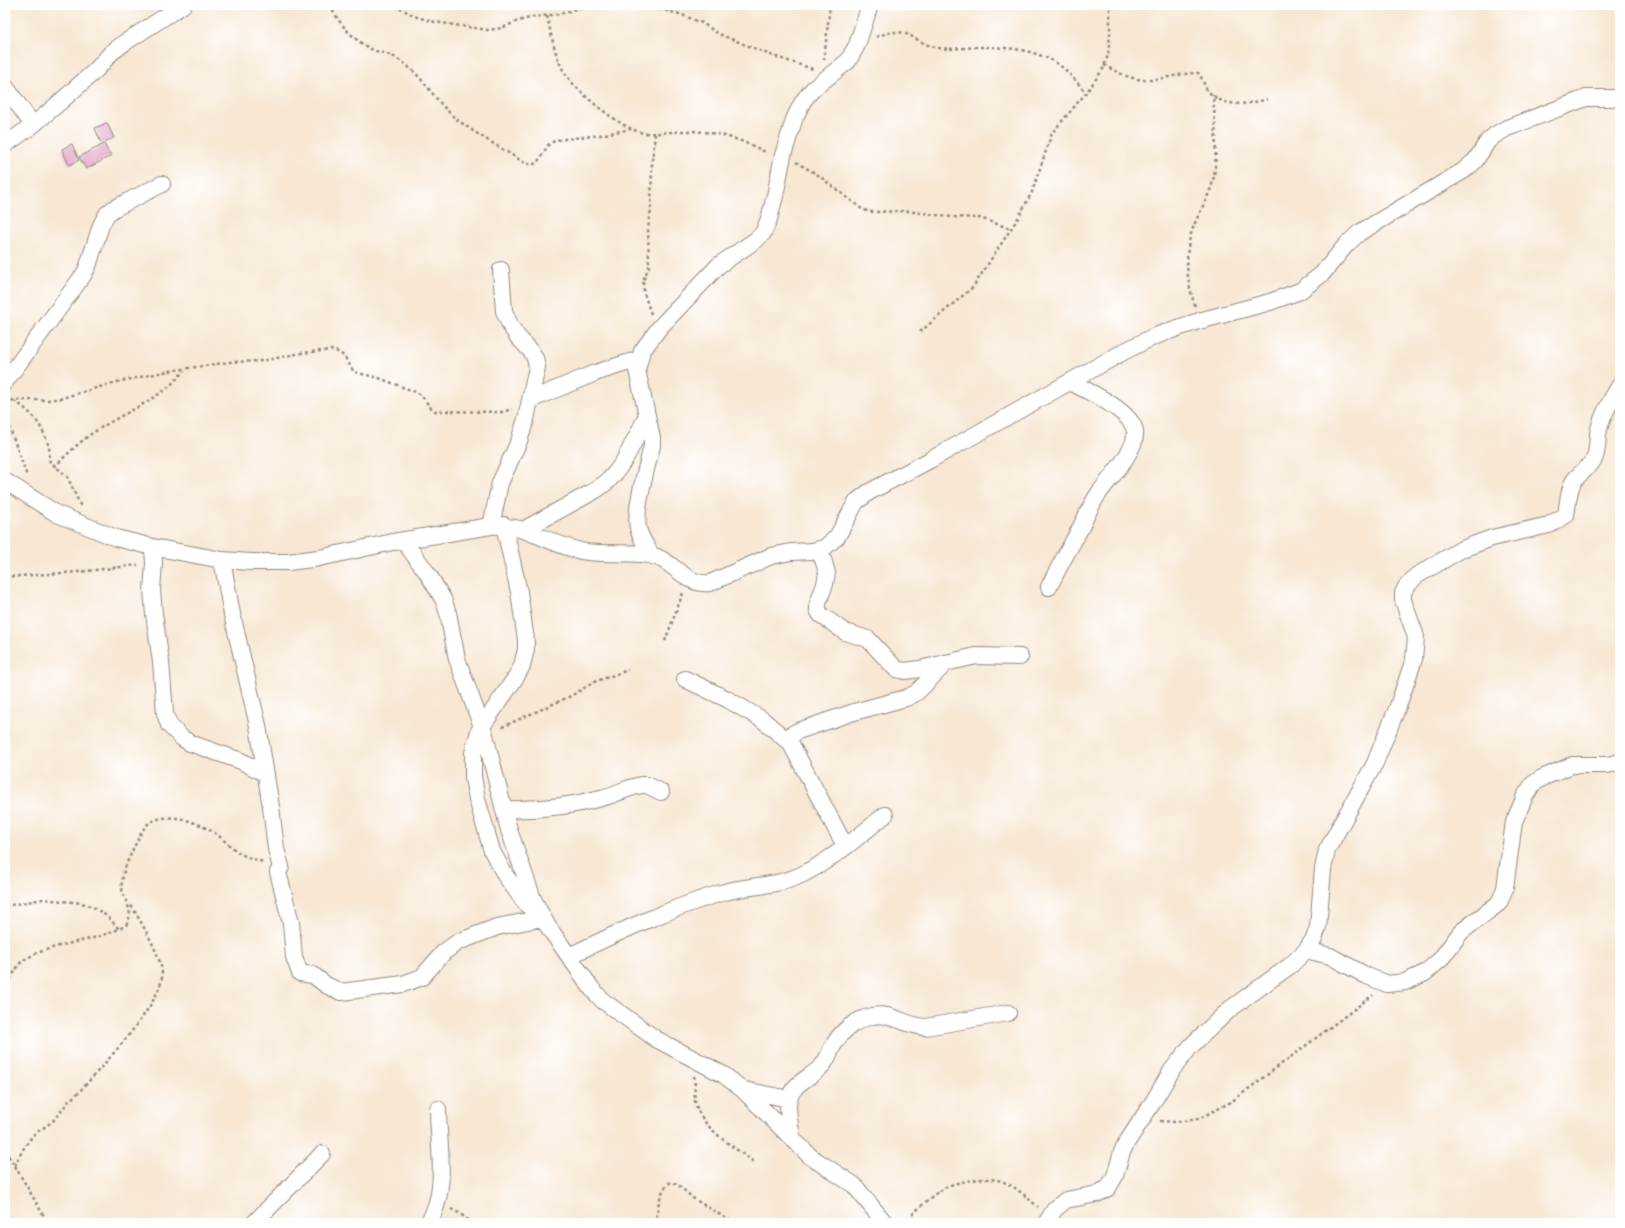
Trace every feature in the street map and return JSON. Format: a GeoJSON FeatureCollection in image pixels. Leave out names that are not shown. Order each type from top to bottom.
{"type":"FeatureCollection","features":[{"type":"Feature","properties":{"kind":"street"},"geometry":{"type":"LineString","coordinates":[[5,145],[33,125],[96,70],[104,60],[124,43],[183,5]]}},
{"type":"Feature","properties":{"kind":"street"},"geometry":{"type":"LineString","coordinates":[[652,556],[640,534],[637,523],[652,446],[652,438],[637,370],[642,351],[660,327],[719,265],[756,240],[763,233],[769,219],[775,196],[782,158],[795,116],[802,101],[827,74],[848,61],[857,45],[870,5]]}},
{"type":"Feature","properties":{"kind":"street"},"geometry":{"type":"LineString","coordinates":[[5,86],[33,125]]}},
{"type":"Feature","properties":{"kind":"street"},"geometry":{"type":"LineString","coordinates":[[5,481],[57,514],[91,529],[116,538],[153,547],[222,560],[251,562],[304,560],[346,553],[403,540],[498,525],[525,529],[580,551],[599,554],[652,556],[667,563],[700,584],[710,583],[771,556],[791,552],[817,550],[829,545],[837,537],[856,502],[869,492],[1153,337],[1199,321],[1270,302],[1300,291],[1322,274],[1346,245],[1359,233],[1463,171],[1474,161],[1495,135],[1508,128],[1586,98],[1620,98]]}},
{"type":"Feature","properties":{"kind":"street"},"geometry":{"type":"LineString","coordinates":[[5,382],[84,274],[88,266],[99,230],[107,214],[113,209],[162,184]]}},
{"type":"Feature","properties":{"kind":"street"},"geometry":{"type":"LineString","coordinates":[[502,270],[504,311],[515,334],[531,350],[537,364],[536,377],[519,441],[500,483],[498,525],[518,592],[526,640],[526,649],[522,666],[516,677],[484,730],[479,731],[473,753],[473,778],[477,799],[492,851],[504,876],[526,904],[543,918]]}},
{"type":"Feature","properties":{"kind":"street"},"geometry":{"type":"LineString","coordinates":[[530,400],[604,369],[639,359]]}},
{"type":"Feature","properties":{"kind":"street"},"geometry":{"type":"LineString","coordinates":[[1049,587],[1090,508],[1099,493],[1120,466],[1134,437],[1135,430],[1128,419],[1095,395],[1070,382]]}},
{"type":"Feature","properties":{"kind":"street"},"geometry":{"type":"LineString","coordinates":[[1048,1220],[1055,1209],[1066,1200],[1097,1194],[1108,1188],[1115,1176],[1122,1152],[1172,1070],[1191,1046],[1230,1009],[1292,965],[1314,939],[1318,927],[1323,869],[1327,850],[1375,763],[1398,706],[1414,659],[1416,637],[1404,604],[1403,590],[1416,576],[1462,549],[1492,538],[1549,525],[1566,515],[1569,493],[1574,482],[1580,474],[1590,466],[1595,457],[1599,429],[1607,407],[1620,385]]}},
{"type":"Feature","properties":{"kind":"street"},"geometry":{"type":"LineString","coordinates":[[525,529],[596,490],[608,481],[625,458],[647,416]]}},
{"type":"Feature","properties":{"kind":"street"},"geometry":{"type":"LineString","coordinates":[[403,540],[428,574],[448,613],[457,659],[484,730],[519,861],[533,899],[543,918],[592,989],[603,1000],[656,1039],[724,1075],[743,1090],[811,1157],[854,1185],[885,1223]]}},
{"type":"Feature","properties":{"kind":"street"},"geometry":{"type":"LineString","coordinates":[[153,547],[154,563],[152,590],[154,614],[161,662],[165,712],[170,725],[182,738],[190,743],[241,761],[266,774]]}},
{"type":"Feature","properties":{"kind":"street"},"geometry":{"type":"LineString","coordinates":[[817,550],[823,559],[827,573],[818,607],[824,617],[845,632],[868,639],[896,669],[905,671],[944,665],[976,656],[1020,657]]}},
{"type":"Feature","properties":{"kind":"street"},"geometry":{"type":"LineString","coordinates":[[222,560],[232,614],[258,726],[276,849],[281,867],[278,872],[291,923],[292,947],[299,972],[301,974],[312,975],[339,992],[403,984],[422,977],[444,952],[458,942],[497,927],[543,918]]}},
{"type":"Feature","properties":{"kind":"street"},"geometry":{"type":"LineString","coordinates":[[786,738],[798,731],[854,712],[906,698],[916,692],[944,665]]}},
{"type":"Feature","properties":{"kind":"street"},"geometry":{"type":"LineString","coordinates":[[685,679],[752,714],[786,738],[796,751],[816,793],[845,846]]}},
{"type":"Feature","properties":{"kind":"street"},"geometry":{"type":"LineString","coordinates":[[1306,950],[1330,956],[1367,976],[1387,984],[1405,982],[1430,969],[1440,960],[1461,932],[1499,903],[1505,888],[1514,822],[1525,796],[1533,784],[1542,778],[1572,765],[1607,765],[1620,762]]}},
{"type":"Feature","properties":{"kind":"street"},"geometry":{"type":"LineString","coordinates":[[504,809],[530,810],[562,807],[604,798],[642,785],[647,785],[661,792]]}},
{"type":"Feature","properties":{"kind":"street"},"geometry":{"type":"LineString","coordinates":[[570,956],[621,931],[686,905],[734,889],[776,884],[800,875],[810,870],[845,846],[885,815]]}},
{"type":"Feature","properties":{"kind":"street"},"geometry":{"type":"LineString","coordinates":[[792,1139],[789,1099],[799,1084],[822,1066],[841,1034],[851,1025],[865,1018],[886,1015],[915,1025],[926,1027],[1008,1013]]}},
{"type":"Feature","properties":{"kind":"street"},"geometry":{"type":"LineString","coordinates":[[743,1090],[789,1099]]}},
{"type":"Feature","properties":{"kind":"street"},"geometry":{"type":"LineString","coordinates":[[428,1223],[437,1205],[441,1181],[438,1109]]}},
{"type":"Feature","properties":{"kind":"street"},"geometry":{"type":"LineString","coordinates":[[254,1223],[322,1154]]}},
{"type":"Feature","properties":{"kind":"path"},"geometry":{"type":"LineString","coordinates":[[330,5],[344,26],[360,42],[370,48],[399,60],[422,81],[445,108],[455,117],[523,162],[531,165],[537,163],[549,144],[556,140],[631,129]]}},
{"type":"Feature","properties":{"kind":"path"},"geometry":{"type":"LineString","coordinates":[[394,5],[417,17],[435,22],[488,30],[502,28],[532,17],[560,14],[589,5]]}},
{"type":"Feature","properties":{"kind":"path"},"geometry":{"type":"LineString","coordinates":[[642,5],[680,14],[702,23],[719,34],[774,56],[827,74],[830,5]]}},
{"type":"Feature","properties":{"kind":"path"},"geometry":{"type":"LineString","coordinates":[[920,332],[973,287],[1011,229],[1032,192],[1052,133],[1086,93],[1103,69],[1108,55],[1110,5]]}},
{"type":"Feature","properties":{"kind":"path"},"geometry":{"type":"LineString","coordinates":[[547,16],[556,53],[566,75],[573,84],[605,112],[631,129],[642,133],[655,134],[684,131],[709,132],[732,138],[782,158],[818,175],[863,210],[872,212],[907,211],[951,217],[980,218],[1011,229]]}},
{"type":"Feature","properties":{"kind":"path"},"geometry":{"type":"LineString","coordinates":[[857,45],[881,35],[897,31],[928,45],[946,49],[983,47],[1027,51],[1049,59],[1059,65],[1068,72],[1086,93]]}},
{"type":"Feature","properties":{"kind":"path"},"geometry":{"type":"LineString","coordinates":[[1104,65],[1128,76],[1151,80],[1198,73],[1208,91],[1229,103],[1238,105],[1267,100]]}},
{"type":"Feature","properties":{"kind":"path"},"geometry":{"type":"LineString","coordinates":[[1199,321],[1188,286],[1188,245],[1195,224],[1210,192],[1213,179],[1215,121],[1213,95]]}},
{"type":"Feature","properties":{"kind":"path"},"geometry":{"type":"LineString","coordinates":[[655,134],[652,162],[651,210],[648,229],[649,266],[643,281],[646,304],[660,327]]}},
{"type":"Feature","properties":{"kind":"path"},"geometry":{"type":"LineString","coordinates":[[5,400],[48,400],[62,398],[117,382],[230,362],[262,362],[301,353],[334,350],[344,356],[354,372],[379,378],[418,393],[435,411],[502,412],[530,400]]}},
{"type":"Feature","properties":{"kind":"path"},"geometry":{"type":"LineString","coordinates":[[54,467],[79,443],[97,430],[166,390],[185,370]]}},
{"type":"Feature","properties":{"kind":"path"},"geometry":{"type":"LineString","coordinates":[[13,400],[28,410],[37,420],[49,447],[49,461],[68,478],[91,529]]}},
{"type":"Feature","properties":{"kind":"path"},"geometry":{"type":"LineString","coordinates":[[5,415],[28,479],[33,499]]}},
{"type":"Feature","properties":{"kind":"path"},"geometry":{"type":"LineString","coordinates":[[5,577],[78,572],[154,563]]}},
{"type":"Feature","properties":{"kind":"path"},"geometry":{"type":"LineString","coordinates":[[665,641],[689,578]]}},
{"type":"Feature","properties":{"kind":"path"},"geometry":{"type":"LineString","coordinates":[[484,730],[571,696],[594,682],[628,670]]}},
{"type":"Feature","properties":{"kind":"path"},"geometry":{"type":"LineString","coordinates":[[15,1166],[22,1151],[33,1135],[53,1121],[142,1018],[155,998],[161,984],[162,972],[155,950],[140,920],[123,893],[122,880],[140,834],[149,823],[164,818],[175,818],[200,825],[218,836],[238,852],[281,867]]}},
{"type":"Feature","properties":{"kind":"path"},"geometry":{"type":"LineString","coordinates":[[5,906],[29,900],[43,899],[82,903],[95,908],[108,917],[119,929]]}},
{"type":"Feature","properties":{"kind":"path"},"geometry":{"type":"LineString","coordinates":[[5,983],[8,981],[20,962],[32,955],[111,933],[119,929],[129,920],[130,914],[127,900]]}},
{"type":"Feature","properties":{"kind":"path"},"geometry":{"type":"LineString","coordinates":[[1137,1128],[1149,1120],[1176,1122],[1198,1119],[1231,1102],[1347,1016],[1387,984]]}},
{"type":"Feature","properties":{"kind":"path"},"geometry":{"type":"LineString","coordinates":[[687,1055],[694,1079],[695,1103],[699,1112],[717,1135],[755,1163]]}},
{"type":"Feature","properties":{"kind":"path"},"geometry":{"type":"LineString","coordinates":[[5,1151],[48,1223]]}},
{"type":"Feature","properties":{"kind":"path"},"geometry":{"type":"LineString","coordinates":[[904,1223],[935,1194],[947,1186],[988,1178],[1006,1183],[1020,1191],[1048,1220]]}},
{"type":"Feature","properties":{"kind":"path"},"geometry":{"type":"LineString","coordinates":[[656,1223],[659,1204],[663,1194],[667,1185],[673,1182],[684,1189],[694,1199],[734,1223]]}},
{"type":"Feature","properties":{"kind":"path"},"geometry":{"type":"LineString","coordinates":[[437,1205],[459,1213],[472,1223]]}},
{"type":"Feature","properties":{"kind":"building"},"geometry":{"type":"Polygon","coordinates":[[[107,123],[114,138],[101,143],[95,128],[107,123]]]}},
{"type":"Feature","properties":{"kind":"building"},"geometry":{"type":"Polygon","coordinates":[[[72,144],[79,160],[69,165],[62,149],[72,144]]]}},
{"type":"Feature","properties":{"kind":"building"},"geometry":{"type":"Polygon","coordinates":[[[104,144],[111,156],[86,169],[79,157],[104,144]]]}}]}
